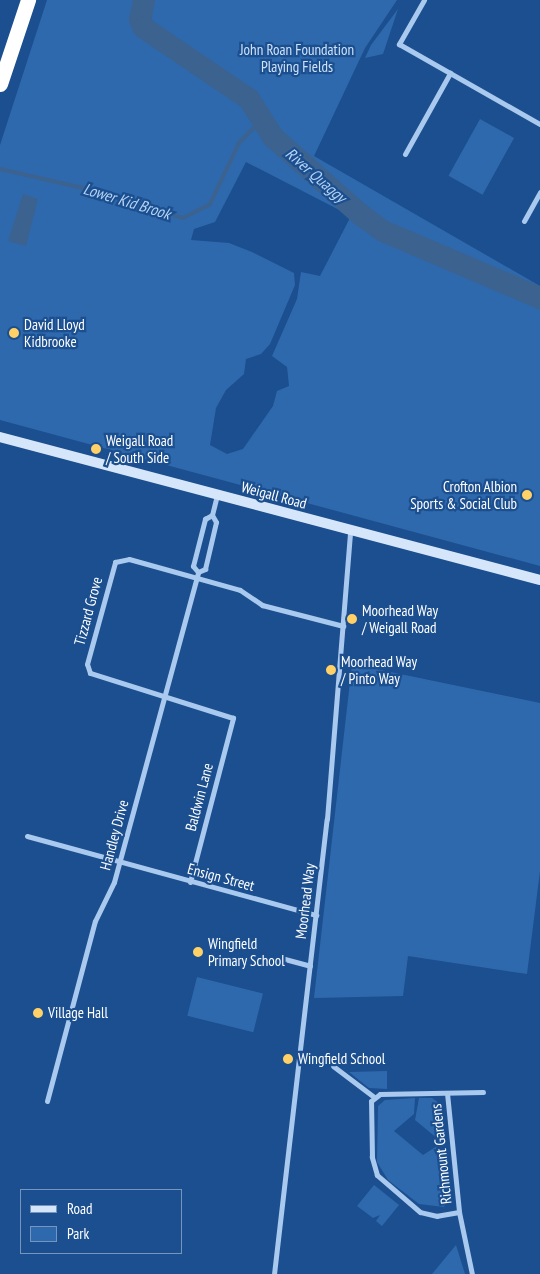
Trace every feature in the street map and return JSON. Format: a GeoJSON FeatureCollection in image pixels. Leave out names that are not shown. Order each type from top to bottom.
{"type":"FeatureCollection","features":[{"type":"Feature","properties":{"kind":"highway"},"geometry":{"type":"LineString","coordinates":[[0,84],[28,0]]}},
{"type":"Feature","properties":{"kind":"street"},"geometry":{"type":"LineString","coordinates":[[424,0],[399,44],[540,124]]}},
{"type":"Feature","properties":{"kind":"street"},"geometry":{"type":"LineString","coordinates":[[405,154],[450,73]]}},
{"type":"Feature","properties":{"kind":"street"},"geometry":{"type":"LineString","coordinates":[[524,221],[540,192]]}},
{"type":"Feature","properties":{"kind":"street","name":"Weigall Road"},"geometry":{"type":"LineString","coordinates":[[0,437],[540,580]]}},
{"type":"Feature","properties":{"kind":"street","name":"Handley Drive"},"geometry":{"type":"LineString","coordinates":[[46,1102],[95,921],[120,862],[197,575],[204,569],[216,522],[212,515],[217,495]]}},
{"type":"Feature","properties":{"kind":"street","name":"Handley Drive"},"geometry":{"type":"LineString","coordinates":[[197,575],[193,566],[205,519],[212,515]]}},
{"type":"Feature","properties":{"kind":"street","name":"Moorhead Way"},"geometry":{"type":"LineString","coordinates":[[274,1274],[316,915],[350,530]]}},
{"type":"Feature","properties":{"kind":"street","name":"Tizzard Grove"},"geometry":{"type":"LineString","coordinates":[[164,697],[94,676],[87,669],[113,568],[120,558],[129,558],[197,575]]}},
{"type":"Feature","properties":{"kind":"street"},"geometry":{"type":"LineString","coordinates":[[197,575],[240,590],[262,604],[343,626]]}},
{"type":"Feature","properties":{"kind":"street","name":"Baldwin Lane"},"geometry":{"type":"LineString","coordinates":[[164,697],[233,718],[190,882]]}},
{"type":"Feature","properties":{"kind":"street","name":"Ensign Street"},"geometry":{"type":"LineString","coordinates":[[27,836],[316,915]]}},
{"type":"Feature","properties":{"kind":"street"},"geometry":{"type":"LineString","coordinates":[[281,958],[310,966]]}},
{"type":"Feature","properties":{"kind":"street"},"geometry":{"type":"LineString","coordinates":[[333,1066],[374,1096]]}},
{"type":"Feature","properties":{"kind":"street","name":"Richmount Gardens"},"geometry":{"type":"LineString","coordinates":[[447,1092],[459,1212],[472,1274]]}},
{"type":"Feature","properties":{"kind":"street","name":"Richmount Gardens"},"geometry":{"type":"LineString","coordinates":[[459,1212],[437,1216],[420,1212],[377,1175],[372,1157],[374,1096],[483,1092]]}},
{"type":"Feature","properties":{"kind":"green space","name":"John Roan Foundation Playing Fields"},"geometry":{"type":"Polygon","coordinates":[[[47,0],[397,0],[365,48],[314,156],[540,286],[540,566],[0,420],[0,145],[47,0]],[[246,162],[215,222],[194,229],[191,240],[229,243],[252,252],[294,273],[295,285],[270,344],[261,354],[246,359],[244,374],[226,390],[216,408],[210,445],[227,454],[243,449],[273,406],[277,391],[289,386],[287,367],[272,356],[297,299],[301,272],[320,276],[351,216],[246,162]]]}},
{"type":"Feature","properties":{"kind":"green space"},"geometry":{"type":"Polygon","coordinates":[[[398,9],[383,54],[365,58],[371,45],[398,9]]]}},
{"type":"Feature","properties":{"kind":"green space"},"geometry":{"type":"Polygon","coordinates":[[[480,119],[514,138],[483,195],[448,176],[480,119]]]}},
{"type":"Feature","properties":{"kind":"green space"},"geometry":{"type":"Polygon","coordinates":[[[352,664],[540,703],[540,871],[527,974],[408,956],[403,996],[314,998],[352,664]]]}},
{"type":"Feature","properties":{"kind":"green space"},"geometry":{"type":"Polygon","coordinates":[[[197,977],[263,993],[253,1032],[187,1016],[197,977]]]}},
{"type":"Feature","properties":{"kind":"green space"},"geometry":{"type":"Polygon","coordinates":[[[387,1071],[387,1089],[369,1088],[349,1072],[387,1071]]]}},
{"type":"Feature","properties":{"kind":"green space"},"geometry":{"type":"Polygon","coordinates":[[[415,1098],[414,1114],[394,1131],[423,1155],[437,1146],[445,1152],[449,1198],[444,1207],[419,1204],[388,1180],[377,1162],[378,1106],[385,1100],[415,1098]]]}},
{"type":"Feature","properties":{"kind":"green space"},"geometry":{"type":"Polygon","coordinates":[[[419,1098],[432,1098],[442,1105],[444,1144],[415,1120],[419,1098]]]}},
{"type":"Feature","properties":{"kind":"green space"},"geometry":{"type":"Polygon","coordinates":[[[374,1185],[399,1205],[382,1226],[376,1221],[380,1215],[373,1218],[357,1206],[374,1185]]]}},
{"type":"Feature","properties":{"kind":"green space"},"geometry":{"type":"Polygon","coordinates":[[[456,1245],[465,1274],[432,1274],[456,1245]]]}},
{"type":"Feature","properties":{"kind":"shaded area"},"geometry":{"type":"Polygon","coordinates":[[[23,194],[38,199],[26,246],[8,241],[23,194]]]}},
{"type":"Feature","properties":{"kind":"waterway","name":"River Quaggy"},"geometry":{"type":"LineString","coordinates":[[144,0],[140,20],[144,28],[249,99],[273,137],[361,215],[383,231],[540,298]]}},
{"type":"Feature","properties":{"kind":"waterway","name":"Lower Kid Brook"},"geometry":{"type":"LineString","coordinates":[[0,169],[92,190],[183,218],[210,204],[239,143],[263,118]]}},
{"type":"Feature","properties":{"kind":"place","name":"David Lloyd Kidbrooke"},"geometry":{"type":"Point","coordinates":[14,333]}},
{"type":"Feature","properties":{"kind":"place","name":"Weigall Road / South Side"},"geometry":{"type":"Point","coordinates":[96,449]}},
{"type":"Feature","properties":{"kind":"place","name":"Crofton Albion Sports & Social Club"},"geometry":{"type":"Point","coordinates":[527,495]}},
{"type":"Feature","properties":{"kind":"place","name":"Moorhead Way / Weigall Road"},"geometry":{"type":"Point","coordinates":[352,619]}},
{"type":"Feature","properties":{"kind":"place","name":"Moorhead Way / Pinto Way"},"geometry":{"type":"Point","coordinates":[331,670]}},
{"type":"Feature","properties":{"kind":"place","name":"Wingfield Primary School"},"geometry":{"type":"Point","coordinates":[198,952]}},
{"type":"Feature","properties":{"kind":"place","name":"Village Hall"},"geometry":{"type":"Point","coordinates":[38,1013]}},
{"type":"Feature","properties":{"kind":"place","name":"Wingfield School"},"geometry":{"type":"Point","coordinates":[288,1059]}}]}
